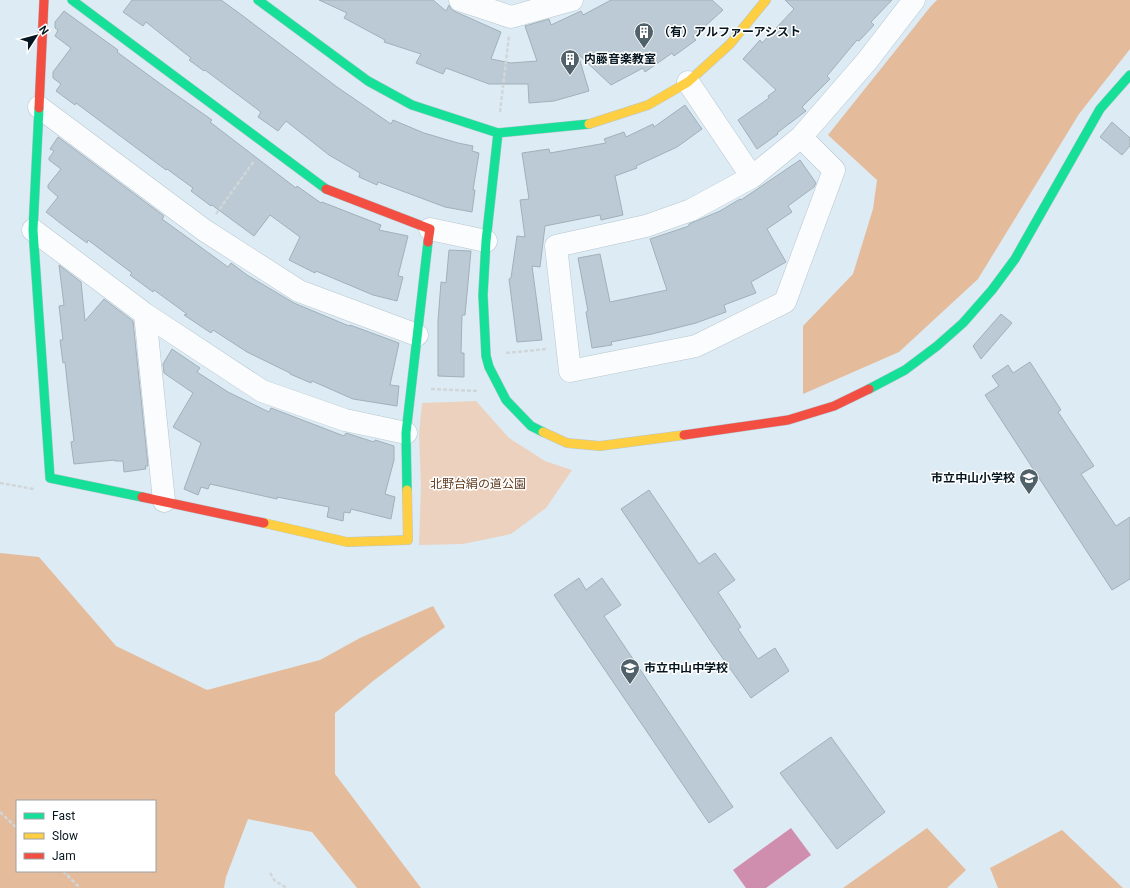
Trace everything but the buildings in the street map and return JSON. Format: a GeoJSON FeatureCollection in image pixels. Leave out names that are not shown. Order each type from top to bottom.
{"type":"FeatureCollection","features":[{"type":"Feature","properties":{"kind":"street"},"geometry":{"type":"LineString","coordinates":[[44,0],[33,230],[50,478],[164,501],[348,542],[408,540],[406,433],[430,229]]}},
{"type":"Feature","properties":{"kind":"street"},"geometry":{"type":"LineString","coordinates":[[72,0],[326,190],[430,229],[486,241]]}},
{"type":"Feature","properties":{"kind":"street"},"geometry":{"type":"LineString","coordinates":[[258,0],[368,81],[412,105],[498,133],[590,124],[648,105],[688,82],[730,44],[766,0]]}},
{"type":"Feature","properties":{"kind":"street"},"geometry":{"type":"LineString","coordinates":[[460,0],[511,17],[572,0]]}},
{"type":"Feature","properties":{"kind":"street"},"geometry":{"type":"LineString","coordinates":[[801,137],[834,170],[785,302],[696,346],[570,370],[556,246],[646,226],[691,210],[752,177],[801,137],[867,61],[914,0]]}},
{"type":"Feature","properties":{"kind":"street"},"geometry":{"type":"LineString","coordinates":[[498,133],[486,241],[483,295],[486,356],[489,367],[506,400],[531,426],[567,443],[600,446],[788,420],[834,406],[905,370],[937,346],[963,323],[992,290],[1015,259],[1100,109],[1130,75]]}},
{"type":"Feature","properties":{"kind":"street"},"geometry":{"type":"LineString","coordinates":[[688,82],[752,177]]}},
{"type":"Feature","properties":{"kind":"street"},"geometry":{"type":"LineString","coordinates":[[39,107],[204,230],[299,291],[417,335]]}},
{"type":"Feature","properties":{"kind":"street"},"geometry":{"type":"LineString","coordinates":[[33,230],[145,314],[262,391],[345,420],[406,433]]}},
{"type":"Feature","properties":{"kind":"street"},"geometry":{"type":"LineString","coordinates":[[145,314],[164,501]]}},
{"type":"Feature","properties":{"kind":"path"},"geometry":{"type":"LineString","coordinates":[[500,112],[511,17]]}},
{"type":"Feature","properties":{"kind":"path"},"geometry":{"type":"LineString","coordinates":[[204,230],[266,145]]}},
{"type":"Feature","properties":{"kind":"path"},"geometry":{"type":"LineString","coordinates":[[503,354],[568,346]]}},
{"type":"Feature","properties":{"kind":"path"},"geometry":{"type":"LineString","coordinates":[[412,389],[502,392]]}},
{"type":"Feature","properties":{"kind":"path"},"geometry":{"type":"LineString","coordinates":[[0,812],[16,827]]}},
{"type":"Feature","properties":{"kind":"path"},"geometry":{"type":"LineString","coordinates":[[64,872],[80,888]]}},
{"type":"Feature","properties":{"kind":"path"},"geometry":{"type":"LineString","coordinates":[[270,873],[275,881],[287,888]]}},
{"type":"Feature","properties":{"kind":"green space","name":"北野台絹の道公園"},"geometry":{"type":"Polygon","coordinates":[[[476,401],[509,438],[545,461],[572,470],[546,508],[511,534],[463,544],[419,545],[421,486],[419,434],[422,403],[476,401]]]}},
{"type":"Feature","properties":{"kind":"shaded area"},"geometry":{"type":"Polygon","coordinates":[[[937,0],[1130,0],[1130,49],[1079,114],[978,279],[899,352],[803,394],[803,326],[853,274],[873,209],[877,180],[828,135],[937,0]]]}},
{"type":"Feature","properties":{"kind":"shaded area"},"geometry":{"type":"Polygon","coordinates":[[[0,553],[39,557],[116,646],[207,690],[320,660],[360,638],[433,606],[445,627],[373,681],[335,713],[335,774],[421,888],[357,888],[312,832],[248,819],[226,877],[224,888],[0,888],[0,553]]]}},
{"type":"Feature","properties":{"kind":"shaded area"},"geometry":{"type":"Polygon","coordinates":[[[791,828],[811,855],[766,888],[746,888],[733,870],[791,828]]]}},
{"type":"Feature","properties":{"kind":"shaded area"},"geometry":{"type":"Polygon","coordinates":[[[927,828],[966,870],[947,888],[843,888],[927,828]]]}},
{"type":"Feature","properties":{"kind":"shaded area"},"geometry":{"type":"Polygon","coordinates":[[[1062,830],[1123,888],[998,888],[990,868],[1062,830]]]}},
{"type":"Feature","properties":{"kind":"traffic: fast"},"geometry":{"type":"LineString","coordinates":[[72,0],[326,189]]}},
{"type":"Feature","properties":{"kind":"traffic: fast"},"geometry":{"type":"LineString","coordinates":[[258,0],[368,81],[412,105],[498,133],[589,124]]}},
{"type":"Feature","properties":{"kind":"traffic: fast"},"geometry":{"type":"LineString","coordinates":[[869,389],[905,370],[937,346],[963,323],[992,290],[1015,259],[1100,109],[1130,75]]}},
{"type":"Feature","properties":{"kind":"traffic: fast"},"geometry":{"type":"LineString","coordinates":[[39,108],[33,230],[50,478],[142,497]]}},
{"type":"Feature","properties":{"kind":"traffic: fast"},"geometry":{"type":"LineString","coordinates":[[498,133],[486,241],[483,295],[486,356],[489,367],[506,400],[531,426],[543,432]]}},
{"type":"Feature","properties":{"kind":"traffic: fast"},"geometry":{"type":"LineString","coordinates":[[407,490],[406,433],[428,242]]}},
{"type":"Feature","properties":{"kind":"traffic: slow"},"geometry":{"type":"LineString","coordinates":[[589,124],[648,105],[688,82],[730,44],[766,0]]}},
{"type":"Feature","properties":{"kind":"traffic: slow"},"geometry":{"type":"LineString","coordinates":[[543,432],[567,443],[600,446],[684,435]]}},
{"type":"Feature","properties":{"kind":"traffic: slow"},"geometry":{"type":"LineString","coordinates":[[264,523],[347,542],[408,540],[407,490]]}},
{"type":"Feature","properties":{"kind":"traffic: jam"},"geometry":{"type":"LineString","coordinates":[[39,108],[44,0]]}},
{"type":"Feature","properties":{"kind":"traffic: jam"},"geometry":{"type":"LineString","coordinates":[[326,189],[430,229],[428,242]]}},
{"type":"Feature","properties":{"kind":"traffic: jam"},"geometry":{"type":"LineString","coordinates":[[684,435],[788,420],[834,406],[869,389]]}},
{"type":"Feature","properties":{"kind":"traffic: jam"},"geometry":{"type":"LineString","coordinates":[[142,497],[264,523]]}},
{"type":"Feature","properties":{"kind":"place","name":"（有）アルファーアシスト"},"geometry":{"type":"Point","coordinates":[644,49]}},
{"type":"Feature","properties":{"kind":"place","name":"内藤音楽教室"},"geometry":{"type":"Point","coordinates":[570,76]}},
{"type":"Feature","properties":{"kind":"place","name":"市立中山小学校"},"geometry":{"type":"Point","coordinates":[1029,495]}},
{"type":"Feature","properties":{"kind":"place","name":"市立中山中学校"},"geometry":{"type":"Point","coordinates":[630,685]}}]}
